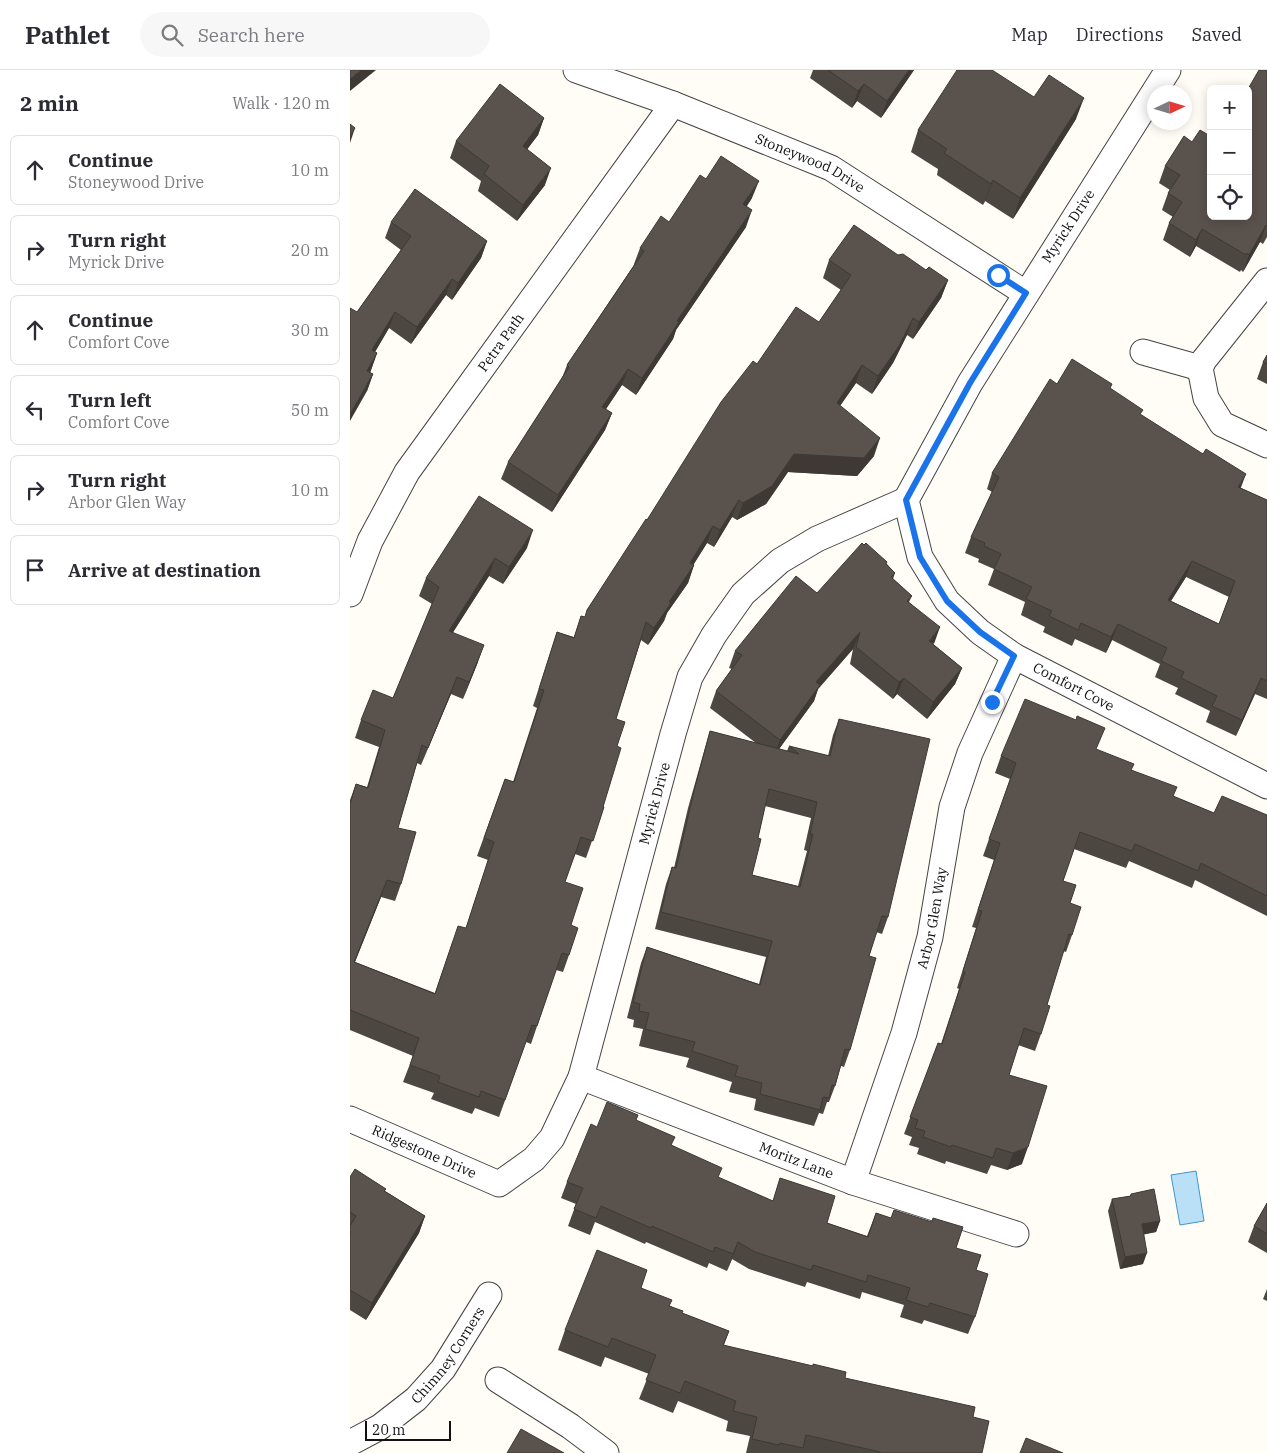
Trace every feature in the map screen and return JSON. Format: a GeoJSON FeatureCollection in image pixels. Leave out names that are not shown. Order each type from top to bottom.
{"type":"FeatureCollection","features":[{"type":"Feature","properties":{"kind":"street","name":"Stoneywood Drive"},"geometry":{"type":"LineString","coordinates":[[576,70],[673,104],[831,168],[1026,293]]}},
{"type":"Feature","properties":{"kind":"street","name":"Myrick Drive"},"geometry":{"type":"LineString","coordinates":[[499,1184],[534,1159],[552,1138],[581,1077],[672,734],[690,677],[714,635],[743,594],[780,561],[817,538],[906,500],[970,383],[1168,70]]}},
{"type":"Feature","properties":{"kind":"street","name":"Petra Path"},"geometry":{"type":"LineString","coordinates":[[350,594],[370,541],[408,472],[673,104]]}},
{"type":"Feature","properties":{"kind":"street"},"geometry":{"type":"LineString","coordinates":[[1267,281],[1204,360],[1200,368],[1206,398],[1222,424],[1267,445]]}},
{"type":"Feature","properties":{"kind":"street"},"geometry":{"type":"LineString","coordinates":[[1143,352],[1200,368]]}},
{"type":"Feature","properties":{"kind":"street","name":"Comfort Cove"},"geometry":{"type":"LineString","coordinates":[[906,500],[920,557],[947,601],[980,632],[1014,656],[1267,786]]}},
{"type":"Feature","properties":{"kind":"street","name":"Arbor Glen Way"},"geometry":{"type":"LineString","coordinates":[[853,1182],[904,1033],[930,937],[952,807],[970,753],[1014,656]]}},
{"type":"Feature","properties":{"kind":"street","name":"Moritz Lane"},"geometry":{"type":"LineString","coordinates":[[581,1077],[853,1182],[1016,1234]]}},
{"type":"Feature","properties":{"kind":"street","name":"Ridgestone Drive"},"geometry":{"type":"LineString","coordinates":[[350,1119],[499,1184]]}},
{"type":"Feature","properties":{"kind":"street","name":"Chimney Corners"},"geometry":{"type":"LineString","coordinates":[[350,1443],[380,1427],[416,1399],[442,1369],[489,1295]]}},
{"type":"Feature","properties":{"kind":"street"},"geometry":{"type":"LineString","coordinates":[[498,1380],[570,1426],[606,1453]]}},
{"type":"Feature","properties":{"kind":"water"},"geometry":{"type":"Polygon","coordinates":[[[1196,1171],[1204,1221],[1180,1225],[1171,1175],[1196,1171]]]}},
{"type":"Feature","properties":{"kind":"building"},"geometry":{"type":"Polygon","coordinates":[[[350,70],[361,70],[350,79],[350,70]]]}},
{"type":"Feature","properties":{"kind":"building"},"geometry":{"type":"Polygon","coordinates":[[[828,70],[909,70],[887,101],[864,84],[858,91],[828,70]]]}},
{"type":"Feature","properties":{"kind":"building"},"geometry":{"type":"Polygon","coordinates":[[[957,70],[992,70],[1034,97],[1049,75],[1084,98],[1020,198],[993,180],[991,184],[944,153],[947,149],[918,130],[957,70]]]}},
{"type":"Feature","properties":{"kind":"building"},"geometry":{"type":"Polygon","coordinates":[[[1259,70],[1267,70],[1267,226],[1249,255],[1247,253],[1246,255],[1202,229],[1196,240],[1169,223],[1182,202],[1168,193],[1180,175],[1165,166],[1184,136],[1192,142],[1200,130],[1207,134],[1207,220],[1252,220],[1252,85],[1250,85],[1259,70]]]}},
{"type":"Feature","properties":{"kind":"building"},"geometry":{"type":"Polygon","coordinates":[[[500,84],[544,118],[523,146],[551,168],[523,205],[484,174],[489,166],[456,141],[500,84]]]}},
{"type":"Feature","properties":{"kind":"building"},"geometry":{"type":"Polygon","coordinates":[[[350,124],[355,128],[350,136],[350,124]]]}},
{"type":"Feature","properties":{"kind":"building"},"geometry":{"type":"Polygon","coordinates":[[[721,156],[759,181],[743,204],[752,210],[677,321],[679,322],[642,378],[628,369],[602,407],[612,413],[558,495],[508,462],[569,367],[567,365],[644,251],[640,248],[661,216],[669,222],[700,175],[706,179],[721,156]]]}},
{"type":"Feature","properties":{"kind":"building"},"geometry":{"type":"Polygon","coordinates":[[[415,189],[487,241],[458,283],[452,279],[417,327],[395,312],[372,350],[377,353],[367,371],[373,374],[350,414],[350,308],[357,312],[411,236],[391,222],[415,189]]]}},
{"type":"Feature","properties":{"kind":"building"},"geometry":{"type":"Polygon","coordinates":[[[854,225],[898,255],[903,254],[926,270],[929,267],[948,280],[919,322],[913,318],[899,346],[878,376],[862,365],[837,403],[880,438],[864,458],[794,454],[772,486],[743,503],[739,500],[720,530],[713,526],[690,563],[694,565],[654,628],[646,622],[616,719],[625,722],[617,746],[621,748],[604,807],[593,841],[581,837],[565,882],[583,888],[571,925],[578,928],[569,955],[562,953],[537,1026],[532,1025],[505,1100],[481,1091],[479,1097],[438,1082],[440,1076],[410,1065],[419,1038],[350,1010],[350,804],[356,784],[368,788],[385,730],[361,720],[373,690],[393,698],[439,587],[426,578],[479,496],[533,530],[509,567],[495,558],[449,631],[484,645],[469,682],[457,677],[428,748],[422,745],[398,828],[416,832],[401,884],[387,880],[354,962],[435,994],[458,926],[466,928],[494,842],[484,838],[505,779],[514,782],[544,690],[539,689],[557,632],[574,638],[581,616],[585,617],[587,610],[647,520],[721,402],[753,361],[757,364],[796,307],[819,322],[851,275],[829,260],[854,225]]]}},
{"type":"Feature","properties":{"kind":"building"},"geometry":{"type":"Polygon","coordinates":[[[1267,355],[1267,364],[1263,362],[1267,355]]]}},
{"type":"Feature","properties":{"kind":"building"},"geometry":{"type":"Polygon","coordinates":[[[1072,359],[1112,384],[1110,388],[1143,410],[1140,414],[1203,454],[1206,449],[1246,474],[1238,487],[1267,500],[1267,681],[1261,678],[1242,720],[1212,706],[1217,696],[1181,678],[1184,672],[1161,661],[1167,648],[1118,624],[1111,637],[1081,623],[1078,630],[1049,616],[1052,611],[1026,599],[1032,587],[994,569],[1001,554],[984,546],[985,543],[971,537],[999,477],[992,473],[1050,379],[1057,384],[1072,359]],[[1192,561],[1168,600],[1219,624],[1235,581],[1192,561]]]}},
{"type":"Feature","properties":{"kind":"building"},"geometry":{"type":"Polygon","coordinates":[[[862,543],[864,545],[866,543],[887,562],[886,564],[895,573],[891,577],[912,596],[907,601],[940,627],[929,641],[962,668],[933,702],[904,678],[899,682],[856,647],[860,632],[816,682],[820,685],[780,740],[716,691],[742,655],[735,651],[796,576],[817,593],[862,543]]]}},
{"type":"Feature","properties":{"kind":"building"},"geometry":{"type":"Polygon","coordinates":[[[1025,699],[1076,720],[1077,716],[1105,728],[1096,749],[1134,764],[1131,770],[1177,787],[1173,796],[1214,813],[1222,796],[1267,815],[1267,896],[1201,863],[1198,871],[1135,844],[1132,851],[1080,832],[1063,881],[1076,885],[1070,903],[1081,907],[1072,935],[1069,934],[1047,1005],[1050,1006],[1041,1034],[1024,1028],[1009,1075],[1047,1086],[1028,1147],[1013,1153],[996,1148],[993,1158],[952,1145],[951,1147],[923,1137],[925,1131],[915,1128],[918,1120],[910,1117],[938,1043],[942,1044],[982,911],[978,910],[1000,843],[989,839],[1016,763],[1001,756],[1025,699]]]}},
{"type":"Feature","properties":{"kind":"building"},"geometry":{"type":"Polygon","coordinates":[[[839,719],[930,739],[888,917],[882,916],[869,956],[876,958],[850,1050],[845,1049],[835,1086],[832,1085],[829,1098],[823,1097],[820,1110],[760,1094],[762,1083],[735,1076],[738,1066],[692,1051],[695,1042],[645,1029],[649,1013],[639,1011],[640,1004],[633,1002],[647,947],[760,985],[772,941],[661,912],[672,867],[676,868],[710,731],[799,754],[789,746],[830,756],[839,719]],[[769,789],[758,838],[761,839],[752,875],[800,887],[813,834],[810,834],[817,802],[769,789]]]}},
{"type":"Feature","properties":{"kind":"building"},"geometry":{"type":"Polygon","coordinates":[[[607,1102],[638,1115],[636,1120],[675,1137],[671,1145],[722,1168],[718,1177],[773,1201],[780,1178],[835,1196],[827,1223],[868,1237],[876,1213],[891,1218],[894,1210],[932,1222],[933,1218],[963,1227],[956,1248],[981,1255],[976,1270],[988,1274],[975,1317],[930,1303],[928,1307],[906,1300],[910,1288],[868,1275],[866,1282],[813,1265],[811,1270],[755,1252],[738,1242],[733,1254],[715,1247],[713,1252],[601,1206],[596,1218],[574,1209],[583,1188],[567,1182],[591,1124],[597,1127],[607,1102]]]}},
{"type":"Feature","properties":{"kind":"building"},"geometry":{"type":"Polygon","coordinates":[[[355,1169],[386,1189],[384,1191],[425,1216],[372,1303],[350,1290],[350,1226],[356,1216],[350,1212],[350,1177],[355,1169]]]}},
{"type":"Feature","properties":{"kind":"building"},"geometry":{"type":"Polygon","coordinates":[[[1154,1189],[1160,1221],[1142,1224],[1147,1253],[1125,1257],[1112,1199],[1154,1189]]]}},
{"type":"Feature","properties":{"kind":"building"},"geometry":{"type":"Polygon","coordinates":[[[1267,1203],[1267,1234],[1254,1226],[1267,1203]]]}},
{"type":"Feature","properties":{"kind":"building"},"geometry":{"type":"Polygon","coordinates":[[[597,1250],[647,1270],[641,1288],[672,1300],[669,1306],[729,1331],[723,1345],[846,1372],[845,1378],[975,1407],[973,1417],[989,1421],[982,1453],[880,1453],[806,1435],[803,1448],[752,1439],[757,1417],[733,1411],[736,1401],[685,1381],[680,1393],[646,1380],[656,1355],[612,1338],[608,1347],[565,1330],[597,1250]]]}},
{"type":"Feature","properties":{"kind":"building"},"geometry":{"type":"Polygon","coordinates":[[[521,1429],[564,1453],[507,1453],[521,1429]]]}},
{"type":"Feature","properties":{"kind":"building"},"geometry":{"type":"Polygon","coordinates":[[[1026,1438],[1063,1453],[1020,1453],[1026,1438]]]}},
{"type":"Feature","properties":{"kind":"route"},"geometry":{"type":"LineString","coordinates":[[992,702],[1014,656],[980,632],[947,601],[920,557],[906,500],[970,383],[1026,293],[998,275]]}}]}
